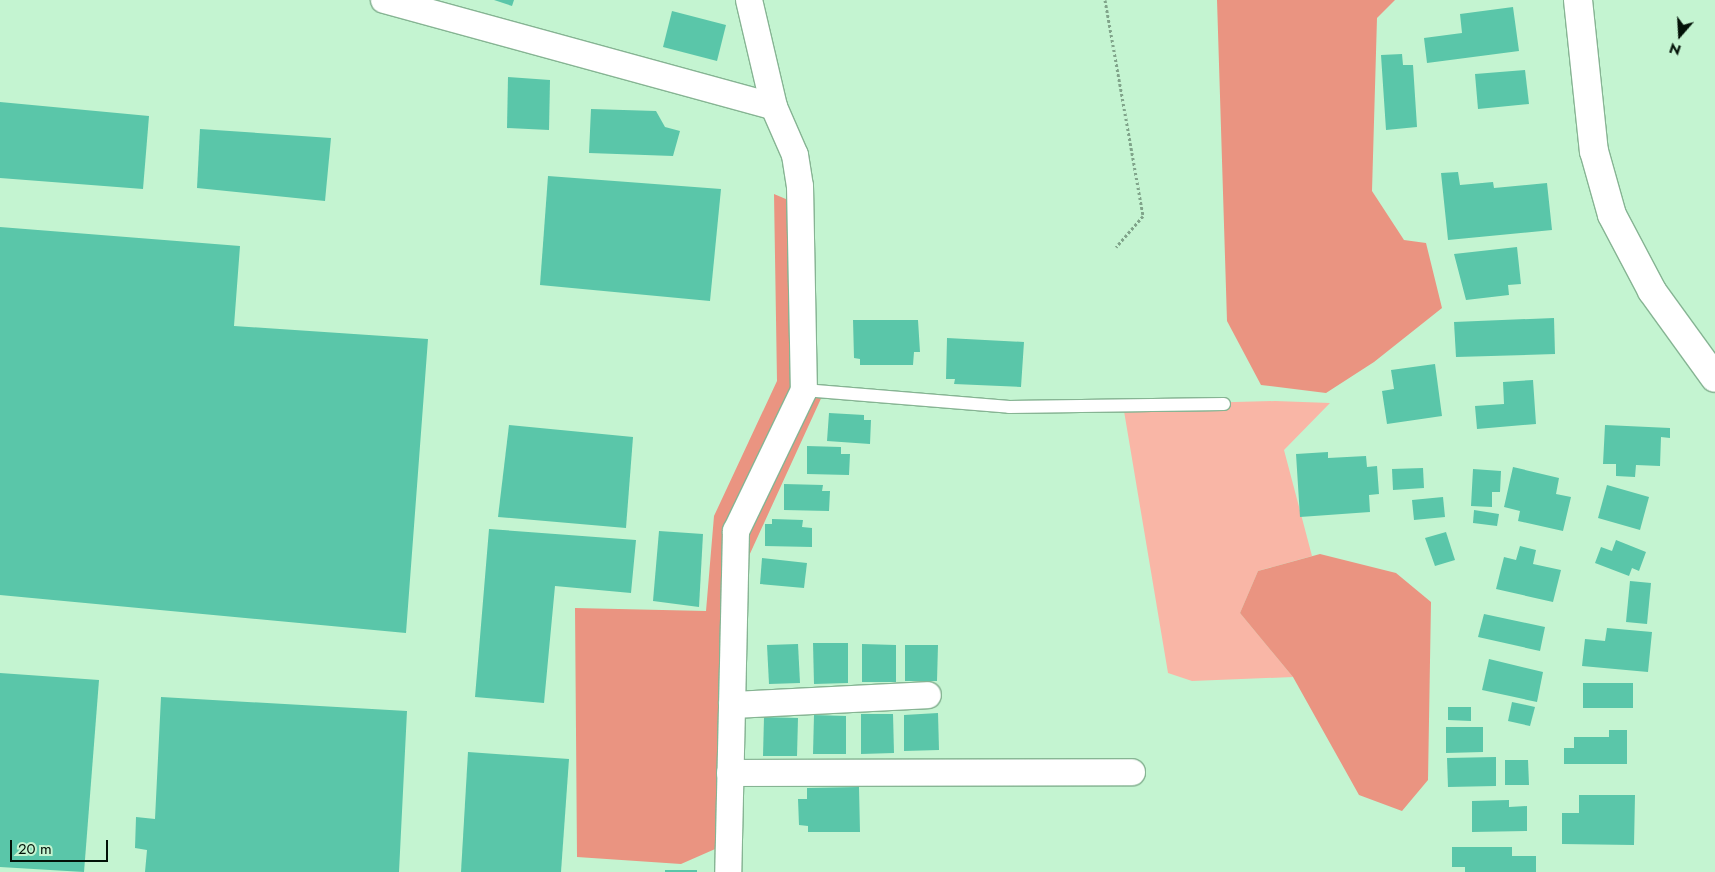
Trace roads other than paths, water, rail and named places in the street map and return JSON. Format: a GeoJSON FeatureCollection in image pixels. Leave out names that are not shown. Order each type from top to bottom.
{"type":"FeatureCollection","features":[{"type":"Feature","properties":{"kind":"street"},"geometry":{"type":"LineString","coordinates":[[384,0],[774,107]]}},
{"type":"Feature","properties":{"kind":"street"},"geometry":{"type":"LineString","coordinates":[[728,872],[736,531],[804,390],[800,186],[795,155],[774,107],[749,0]]}},
{"type":"Feature","properties":{"kind":"street"},"geometry":{"type":"LineString","coordinates":[[1578,0],[1594,151],[1612,216],[1652,291],[1715,378]]}},
{"type":"Feature","properties":{"kind":"street"},"geometry":{"type":"LineString","coordinates":[[732,705],[928,695]]}},
{"type":"Feature","properties":{"kind":"street"},"geometry":{"type":"LineString","coordinates":[[730,773],[1132,772]]}},
{"type":"Feature","properties":{"kind":"lane"},"geometry":{"type":"LineString","coordinates":[[804,390],[1009,407],[1224,404]]}}]}
